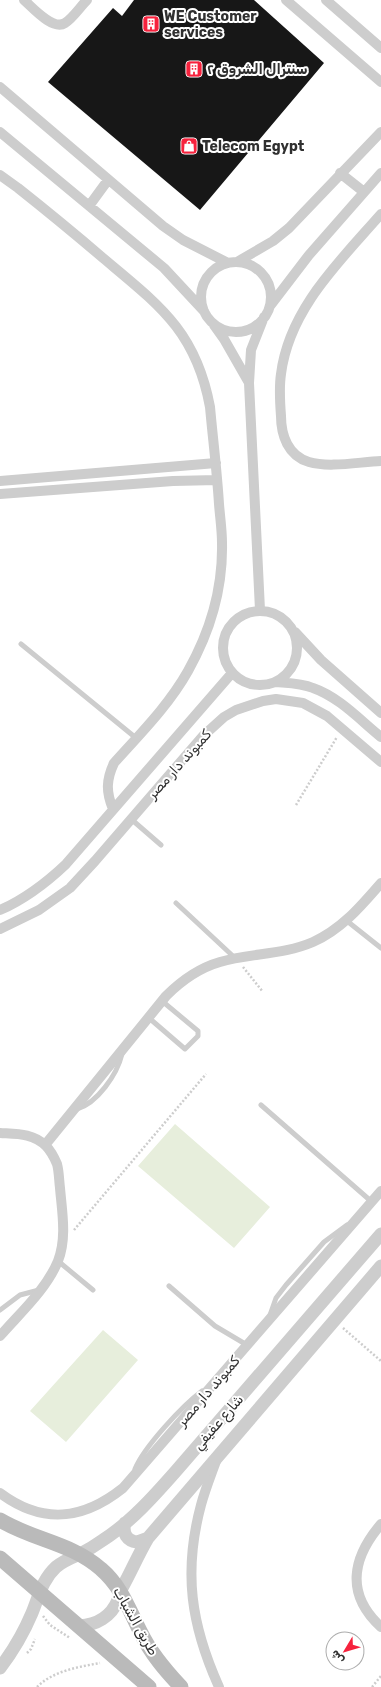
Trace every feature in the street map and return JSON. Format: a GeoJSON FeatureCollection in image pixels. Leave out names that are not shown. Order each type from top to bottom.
{"type":"FeatureCollection","features":[{"type":"Feature","properties":{"kind":"main road","name":"طريق الشباب"},"geometry":{"type":"LineString","coordinates":[[0,1520],[15,1530],[63,1546],[81,1554],[102,1569],[121,1591],[152,1651],[164,1668],[181,1687]]}},
{"type":"Feature","properties":{"kind":"main road"},"geometry":{"type":"LineString","coordinates":[[0,1558],[39,1592],[77,1633],[148,1687]]}},
{"type":"Feature","properties":{"kind":"street"},"geometry":{"type":"LineString","coordinates":[[24,0],[48,22],[59,25],[66,23],[87,0]]}},
{"type":"Feature","properties":{"kind":"street"},"geometry":{"type":"LineString","coordinates":[[286,0],[381,82]]}},
{"type":"Feature","properties":{"kind":"street"},"geometry":{"type":"LineString","coordinates":[[326,0],[381,48]]}},
{"type":"Feature","properties":{"kind":"street"},"geometry":{"type":"LineString","coordinates":[[0,87],[163,226],[183,240],[232,262],[249,264],[260,271],[267,281],[271,294],[270,306]]}},
{"type":"Feature","properties":{"kind":"street"},"geometry":{"type":"LineString","coordinates":[[0,132],[164,268],[204,311],[224,339],[248,383]]}},
{"type":"Feature","properties":{"kind":"street"},"geometry":{"type":"LineString","coordinates":[[204,311],[201,299],[202,287],[208,276],[216,268],[232,262],[273,241],[289,228],[302,216],[340,173],[381,132]]}},
{"type":"Feature","properties":{"kind":"street"},"geometry":{"type":"LineString","coordinates":[[340,173],[364,192]]}},
{"type":"Feature","properties":{"kind":"street"},"geometry":{"type":"LineString","coordinates":[[260,610],[248,383],[251,350],[270,306],[309,255],[381,173]]}},
{"type":"Feature","properties":{"kind":"street"},"geometry":{"type":"LineString","coordinates":[[0,175],[18,188],[158,305],[180,330],[196,359],[207,391],[216,463],[222,543],[221,570],[217,597],[210,623],[188,672],[173,694],[114,763],[109,774],[107,786],[109,798],[114,809]]}},
{"type":"Feature","properties":{"kind":"street"},"geometry":{"type":"LineString","coordinates":[[89,206],[108,180]]}},
{"type":"Feature","properties":{"kind":"street"},"geometry":{"type":"LineString","coordinates":[[381,214],[335,266],[310,298],[292,332],[281,374],[280,414],[281,430],[286,443],[295,454],[307,462],[321,465],[381,460]]}},
{"type":"Feature","properties":{"kind":"street"},"geometry":{"type":"LineString","coordinates":[[211,321],[221,328],[233,332],[245,331],[256,326],[264,317]]}},
{"type":"Feature","properties":{"kind":"street"},"geometry":{"type":"LineString","coordinates":[[0,481],[216,463]]}},
{"type":"Feature","properties":{"kind":"street"},"geometry":{"type":"LineString","coordinates":[[0,494],[173,481],[217,480]]}},
{"type":"Feature","properties":{"kind":"street"},"geometry":{"type":"LineString","coordinates":[[381,713],[321,660],[282,618],[271,612],[260,610],[239,616],[225,633],[222,643],[226,664],[232,673],[242,681],[253,685],[264,685],[276,682],[294,683],[313,688],[330,696],[381,738]]}},
{"type":"Feature","properties":{"kind":"street"},"geometry":{"type":"LineString","coordinates":[[276,682],[286,674],[294,664],[297,651],[296,638],[290,626]]}},
{"type":"Feature","properties":{"kind":"street"},"geometry":{"type":"LineString","coordinates":[[0,910],[28,895],[48,880],[82,847],[232,673]]}},
{"type":"Feature","properties":{"kind":"street","name":"كمبوند دار مصر"},"geometry":{"type":"LineString","coordinates":[[0,929],[39,910],[70,888],[203,736],[224,717],[236,710],[263,701],[276,699],[303,703],[316,708],[342,728],[381,762]]}},
{"type":"Feature","properties":{"kind":"street"},"geometry":{"type":"LineString","coordinates":[[45,1145],[162,1001],[178,984],[191,975],[221,962],[295,949],[318,939],[347,921],[381,883]]}},
{"type":"Feature","properties":{"kind":"street"},"geometry":{"type":"LineString","coordinates":[[0,1133],[30,1136],[45,1145],[52,1154],[57,1165],[64,1227],[58,1261],[50,1276],[40,1290],[0,1336]]}},
{"type":"Feature","properties":{"kind":"street","name":"كمبوند دار مصر"},"geometry":{"type":"LineString","coordinates":[[0,1493],[11,1502],[30,1510],[49,1514],[70,1514],[89,1510],[107,1501],[123,1488],[131,1479],[381,1191]]}},
{"type":"Feature","properties":{"kind":"street","name":"شارع عفيفي"},"geometry":{"type":"LineString","coordinates":[[0,1668],[24,1630],[33,1612],[39,1592],[46,1579],[67,1559],[81,1554],[104,1540],[142,1508],[176,1471],[381,1234]]}},
{"type":"Feature","properties":{"kind":"street"},"geometry":{"type":"LineString","coordinates":[[358,1261],[377,1270]]}},
{"type":"Feature","properties":{"kind":"street","name":"شارع عفيفي"},"geometry":{"type":"LineString","coordinates":[[77,1633],[107,1616],[116,1605],[121,1591],[148,1538],[377,1270]]}},
{"type":"Feature","properties":{"kind":"street"},"geometry":{"type":"LineString","coordinates":[[218,1456],[201,1504],[194,1537],[191,1569],[192,1602],[198,1634],[208,1663],[219,1687]]}},
{"type":"Feature","properties":{"kind":"street"},"geometry":{"type":"LineString","coordinates":[[125,1523],[124,1532],[129,1540],[137,1542],[148,1538]]}},
{"type":"Feature","properties":{"kind":"street"},"geometry":{"type":"LineString","coordinates":[[381,1524],[363,1548],[358,1563],[356,1578],[358,1592],[364,1607],[372,1619],[381,1627]]}},
{"type":"Feature","properties":{"kind":"lane"},"geometry":{"type":"LineString","coordinates":[[21,644],[136,738]]}},
{"type":"Feature","properties":{"kind":"lane"},"geometry":{"type":"LineString","coordinates":[[131,819],[161,845]]}},
{"type":"Feature","properties":{"kind":"lane"},"geometry":{"type":"LineString","coordinates":[[176,903],[236,959]]}},
{"type":"Feature","properties":{"kind":"lane"},"geometry":{"type":"LineString","coordinates":[[347,921],[381,948]]}},
{"type":"Feature","properties":{"kind":"lane"},"geometry":{"type":"LineString","coordinates":[[149,1018],[185,1049],[198,1036],[198,1031],[162,1001]]}},
{"type":"Feature","properties":{"kind":"lane"},"geometry":{"type":"LineString","coordinates":[[261,1105],[372,1202]]}},
{"type":"Feature","properties":{"kind":"lane"},"geometry":{"type":"LineString","coordinates":[[58,1261],[93,1290]]}},
{"type":"Feature","properties":{"kind":"lane"},"geometry":{"type":"LineString","coordinates":[[170,1286],[215,1326],[247,1345]]}},
{"type":"Feature","properties":{"kind":"lane"},"geometry":{"type":"LineString","coordinates":[[0,1310],[20,1295],[40,1290]]}},
{"type":"Feature","properties":{"kind":"path"},"geometry":{"type":"LineString","coordinates":[[296,805],[342,728]]}},
{"type":"Feature","properties":{"kind":"path"},"geometry":{"type":"LineString","coordinates":[[236,959],[263,992]]}},
{"type":"Feature","properties":{"kind":"path"},"geometry":{"type":"LineString","coordinates":[[62,1244],[206,1074]]}},
{"type":"Feature","properties":{"kind":"path"},"geometry":{"type":"LineString","coordinates":[[334,1320],[381,1361]]}},
{"type":"Feature","properties":{"kind":"path"},"geometry":{"type":"LineString","coordinates":[[41,1622],[43,1616],[50,1625],[59,1632],[77,1633]]}},
{"type":"Feature","properties":{"kind":"path"},"geometry":{"type":"LineString","coordinates":[[22,1658],[31,1648],[37,1635]]}},
{"type":"Feature","properties":{"kind":"path"},"geometry":{"type":"LineString","coordinates":[[36,1687],[53,1676],[73,1668],[101,1662],[96,1658]]}},
{"type":"Feature","properties":{"kind":"path"},"geometry":{"type":"LineString","coordinates":[[372,1687],[381,1676]]}},
{"type":"Feature","properties":{"kind":"green space"},"geometry":{"type":"Polygon","coordinates":[[[175,1124],[270,1207],[234,1248],[138,1166],[175,1124]]]}},
{"type":"Feature","properties":{"kind":"green space"},"geometry":{"type":"Polygon","coordinates":[[[103,1330],[138,1360],[66,1442],[30,1411],[103,1330]]]}},
{"type":"Feature","properties":{"kind":"building","name":"Telecom Egypt"},"geometry":{"type":"Polygon","coordinates":[[[134,0],[254,0],[324,63],[200,210],[48,82],[113,8],[122,16],[134,0]]]}},
{"type":"Feature","properties":{"kind":"place","name":"WE Customer services"},"geometry":{"type":"Point","coordinates":[151,24]}},
{"type":"Feature","properties":{"kind":"place","name":"سنترال الشروق ٢"},"geometry":{"type":"Point","coordinates":[194,69]}},
{"type":"Feature","properties":{"kind":"place","name":"Telecom Egypt"},"geometry":{"type":"Point","coordinates":[189,146]}}]}
